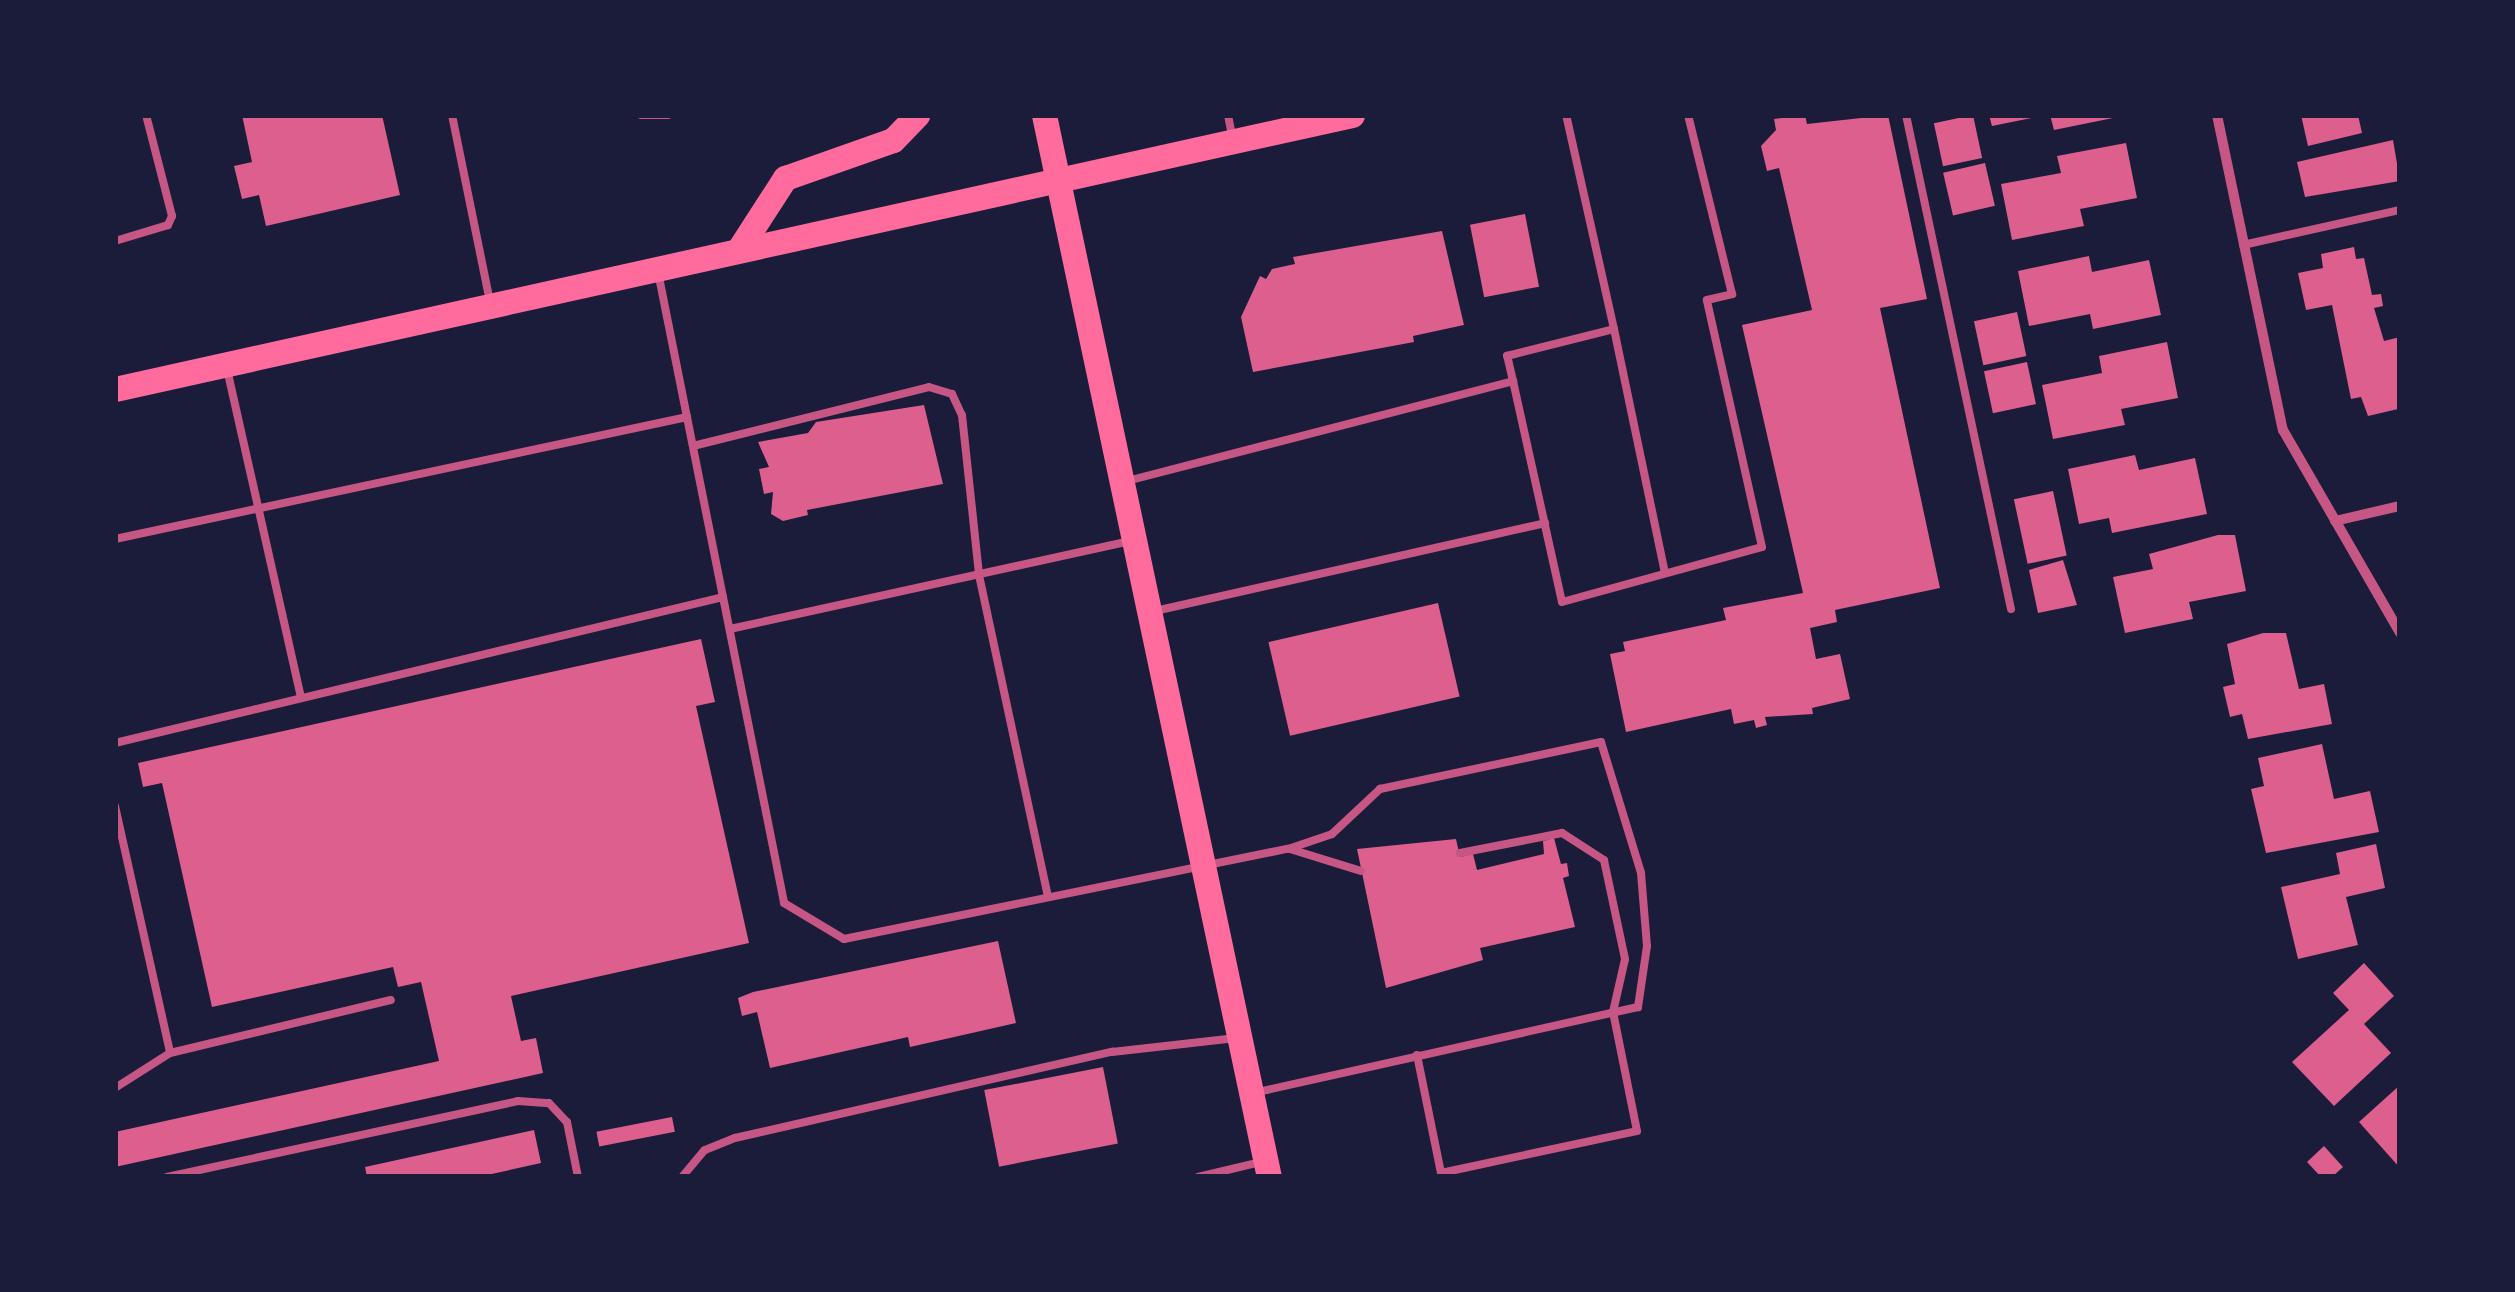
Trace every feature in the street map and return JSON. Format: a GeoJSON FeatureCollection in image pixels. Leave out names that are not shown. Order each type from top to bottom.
{"type":"FeatureCollection","features":[{"type":"Feature","properties":{"kind":"main road"},"geometry":{"type":"LineString","coordinates":[[740,249],[786,178],[893,140],[917,115]]}},
{"type":"Feature","properties":{"kind":"main road"},"geometry":{"type":"LineString","coordinates":[[1044,115],[1267,1169]]}},
{"type":"Feature","properties":{"kind":"main road"},"geometry":{"type":"LineString","coordinates":[[115,389],[1352,115]]}},
{"type":"Feature","properties":{"kind":"street"},"geometry":{"type":"LineString","coordinates":[[2217,115],[2283,430],[2400,633]]}},
{"type":"Feature","properties":{"kind":"street"},"geometry":{"type":"LineString","coordinates":[[2335,521],[2400,506]]}},
{"type":"Feature","properties":{"kind":"lane"},"geometry":{"type":"LineString","coordinates":[[115,241],[168,225],[172,216],[146,115]]}},
{"type":"Feature","properties":{"kind":"lane"},"geometry":{"type":"LineString","coordinates":[[452,115],[490,306]]}},
{"type":"Feature","properties":{"kind":"lane"},"geometry":{"type":"LineString","coordinates":[[641,115],[668,115]]}},
{"type":"Feature","properties":{"kind":"lane"},"geometry":{"type":"LineString","coordinates":[[1228,115],[1234,141]]}},
{"type":"Feature","properties":{"kind":"lane"},"geometry":{"type":"LineString","coordinates":[[1566,115],[1665,573]]}},
{"type":"Feature","properties":{"kind":"lane"},"geometry":{"type":"LineString","coordinates":[[1614,329],[1507,356],[1562,602],[1762,548],[1707,300],[1732,294],[1688,115]]}},
{"type":"Feature","properties":{"kind":"lane"},"geometry":{"type":"LineString","coordinates":[[1906,115],[2011,610]]}},
{"type":"Feature","properties":{"kind":"lane"},"geometry":{"type":"LineString","coordinates":[[2244,245],[2400,210]]}},
{"type":"Feature","properties":{"kind":"lane"},"geometry":{"type":"LineString","coordinates":[[658,267],[784,903],[844,939],[1288,848],[1332,834],[1380,789],[1601,742],[1640,873],[1648,946],[1638,1007],[1251,1093]]}},
{"type":"Feature","properties":{"kind":"lane"},"geometry":{"type":"LineString","coordinates":[[226,364],[301,698]]}},
{"type":"Feature","properties":{"kind":"lane"},"geometry":{"type":"LineString","coordinates":[[1122,482],[1513,381]]}},
{"type":"Feature","properties":{"kind":"lane"},"geometry":{"type":"LineString","coordinates":[[693,446],[929,387],[952,394],[962,415],[979,575],[1048,897]]}},
{"type":"Feature","properties":{"kind":"lane"},"geometry":{"type":"LineString","coordinates":[[115,539],[686,417]]}},
{"type":"Feature","properties":{"kind":"lane"},"geometry":{"type":"LineString","coordinates":[[1151,612],[1546,522]]}},
{"type":"Feature","properties":{"kind":"lane"},"geometry":{"type":"LineString","coordinates":[[730,628],[1136,540]]}},
{"type":"Feature","properties":{"kind":"lane"},"geometry":{"type":"LineString","coordinates":[[115,742],[723,596]]}},
{"type":"Feature","properties":{"kind":"lane"},"geometry":{"type":"LineString","coordinates":[[115,806],[170,1054]]}},
{"type":"Feature","properties":{"kind":"lane"},"geometry":{"type":"LineString","coordinates":[[1417,1055],[1441,1173],[1637,1131],[1612,1012],[1626,959],[1624,936],[1604,860],[1594,848],[1562,833],[1460,853]]}},
{"type":"Feature","properties":{"kind":"lane"},"geometry":{"type":"LineString","coordinates":[[1288,848],[1361,871]]}},
{"type":"Feature","properties":{"kind":"lane"},"geometry":{"type":"LineString","coordinates":[[115,1088],[170,1054],[391,1000]]}},
{"type":"Feature","properties":{"kind":"lane"},"geometry":{"type":"LineString","coordinates":[[682,1177],[705,1150],[735,1138],[1112,1052],[1240,1037]]}},
{"type":"Feature","properties":{"kind":"lane"},"geometry":{"type":"LineString","coordinates":[[167,1177],[518,1101],[549,1104],[567,1122],[578,1177]]}},
{"type":"Feature","properties":{"kind":"lane"},"geometry":{"type":"LineString","coordinates":[[1198,1177],[1267,1169]]}},
{"type":"Feature","properties":{"kind":"building"},"geometry":{"type":"Polygon","coordinates":[[[242,115],[382,115],[400,195],[266,226],[259,195],[242,199],[234,166],[252,162],[242,115]]]}},
{"type":"Feature","properties":{"kind":"building"},"geometry":{"type":"Polygon","coordinates":[[[1805,115],[1807,124],[1888,115],[1927,299],[1880,308],[1940,588],[1835,610],[1837,622],[1810,628],[1816,659],[1840,654],[1850,699],[1812,708],[1813,714],[1765,717],[1767,725],[1756,728],[1754,720],[1734,724],[1731,709],[1626,732],[1610,654],[1625,651],[1623,642],[1726,620],[1723,608],[1803,593],[1742,325],[1812,310],[1779,168],[1767,171],[1761,146],[1776,130],[1774,119],[1805,115]]]}},
{"type":"Feature","properties":{"kind":"building"},"geometry":{"type":"Polygon","coordinates":[[[1973,115],[1982,158],[1943,166],[1934,123],[1973,115]]]}},
{"type":"Feature","properties":{"kind":"building"},"geometry":{"type":"Polygon","coordinates":[[[1989,115],[2037,115],[2037,117],[1992,126],[1989,115]]]}},
{"type":"Feature","properties":{"kind":"building"},"geometry":{"type":"Polygon","coordinates":[[[2050,115],[2118,115],[2118,117],[2054,130],[2050,115]]]}},
{"type":"Feature","properties":{"kind":"building"},"geometry":{"type":"Polygon","coordinates":[[[2301,115],[2358,115],[2362,133],[2308,146],[2301,115]]]}},
{"type":"Feature","properties":{"kind":"building"},"geometry":{"type":"Polygon","coordinates":[[[2393,140],[2400,181],[2305,197],[2297,162],[2393,140]]]}},
{"type":"Feature","properties":{"kind":"building"},"geometry":{"type":"Polygon","coordinates":[[[2126,143],[2137,198],[2080,209],[2084,226],[2012,240],[2001,184],[2061,173],[2057,156],[2126,143]]]}},
{"type":"Feature","properties":{"kind":"building"},"geometry":{"type":"Polygon","coordinates":[[[1985,163],[1995,206],[1953,216],[1943,173],[1985,163]]]}},
{"type":"Feature","properties":{"kind":"building"},"geometry":{"type":"Polygon","coordinates":[[[1525,214],[1539,287],[1484,297],[1470,225],[1525,214]]]}},
{"type":"Feature","properties":{"kind":"building"},"geometry":{"type":"Polygon","coordinates":[[[1442,231],[1464,325],[1413,336],[1414,342],[1253,372],[1241,317],[1260,276],[1266,279],[1272,269],[1295,264],[1293,257],[1442,231]]]}},
{"type":"Feature","properties":{"kind":"building"},"geometry":{"type":"Polygon","coordinates":[[[2354,247],[2356,259],[2364,258],[2372,295],[2381,294],[2383,306],[2374,308],[2384,341],[2400,337],[2398,409],[2368,416],[2361,397],[2351,399],[2332,305],[2306,310],[2298,273],[2323,268],[2321,254],[2354,247]]]}},
{"type":"Feature","properties":{"kind":"building"},"geometry":{"type":"Polygon","coordinates":[[[2089,256],[2092,272],[2149,260],[2161,315],[2093,329],[2090,314],[2029,326],[2018,271],[2089,256]]]}},
{"type":"Feature","properties":{"kind":"building"},"geometry":{"type":"Polygon","coordinates":[[[2017,312],[2026,356],[1983,365],[1974,321],[2017,312]]]}},
{"type":"Feature","properties":{"kind":"building"},"geometry":{"type":"Polygon","coordinates":[[[2167,342],[2178,398],[2121,409],[2125,425],[2053,439],[2042,385],[2102,373],[2099,356],[2167,342]]]}},
{"type":"Feature","properties":{"kind":"building"},"geometry":{"type":"Polygon","coordinates":[[[2027,362],[2036,404],[1993,413],[1984,371],[2027,362]]]}},
{"type":"Feature","properties":{"kind":"building"},"geometry":{"type":"Polygon","coordinates":[[[924,405],[943,484],[807,510],[808,515],[783,521],[771,514],[773,492],[764,494],[759,469],[769,467],[758,442],[808,433],[816,422],[924,405]]]}},
{"type":"Feature","properties":{"kind":"building"},"geometry":{"type":"Polygon","coordinates":[[[2135,455],[2139,470],[2195,458],[2207,514],[2112,533],[2109,518],[2079,524],[2068,469],[2135,455]]]}},
{"type":"Feature","properties":{"kind":"building"},"geometry":{"type":"Polygon","coordinates":[[[2053,491],[2067,556],[2028,564],[2014,499],[2053,491]]]}},
{"type":"Feature","properties":{"kind":"building"},"geometry":{"type":"Polygon","coordinates":[[[2218,535],[2235,535],[2246,591],[2189,602],[2193,619],[2125,633],[2113,577],[2153,569],[2149,554],[2218,535]]]}},
{"type":"Feature","properties":{"kind":"building"},"geometry":{"type":"Polygon","coordinates":[[[2063,560],[2077,605],[2038,613],[2029,570],[2063,560]]]}},
{"type":"Feature","properties":{"kind":"building"},"geometry":{"type":"Polygon","coordinates":[[[1438,603],[1460,697],[1290,736],[1268,642],[1438,603]]]}},
{"type":"Feature","properties":{"kind":"building"},"geometry":{"type":"Polygon","coordinates":[[[2263,633],[2286,633],[2299,689],[2324,684],[2332,724],[2248,739],[2242,714],[2230,717],[2223,687],[2235,684],[2227,644],[2263,633]]]}},
{"type":"Feature","properties":{"kind":"building"},"geometry":{"type":"Polygon","coordinates":[[[701,639],[715,702],[696,706],[749,943],[511,996],[521,1041],[536,1038],[543,1073],[115,1167],[115,1132],[439,1061],[421,982],[398,987],[393,967],[212,1007],[162,783],[143,787],[138,763],[701,639]]]}},
{"type":"Feature","properties":{"kind":"building"},"geometry":{"type":"Polygon","coordinates":[[[2322,744],[2334,799],[2370,791],[2379,832],[2266,853],[2251,789],[2264,786],[2258,758],[2322,744]]]}},
{"type":"Feature","properties":{"kind":"building"},"geometry":{"type":"Polygon","coordinates":[[[1554,838],[1561,864],[1567,863],[1569,876],[1563,878],[1575,927],[1480,948],[1483,960],[1386,988],[1357,849],[1456,839],[1460,857],[1473,854],[1477,870],[1544,854],[1543,841],[1554,838]]]}},
{"type":"Feature","properties":{"kind":"building"},"geometry":{"type":"Polygon","coordinates":[[[2376,844],[2385,888],[2346,897],[2358,945],[2298,959],[2281,887],[2340,874],[2336,853],[2376,844]]]}},
{"type":"Feature","properties":{"kind":"building"},"geometry":{"type":"Polygon","coordinates":[[[998,941],[1016,1023],[910,1047],[908,1037],[770,1068],[757,1012],[742,1016],[738,998],[753,992],[998,941]]]}},
{"type":"Feature","properties":{"kind":"building"},"geometry":{"type":"Polygon","coordinates":[[[2364,963],[2394,996],[2364,1024],[2391,1053],[2334,1106],[2292,1062],[2349,1010],[2333,993],[2364,963]]]}},
{"type":"Feature","properties":{"kind":"building"},"geometry":{"type":"Polygon","coordinates":[[[1103,1067],[1118,1144],[999,1167],[984,1090],[1103,1067]]]}},
{"type":"Feature","properties":{"kind":"building"},"geometry":{"type":"Polygon","coordinates":[[[2400,1085],[2400,1168],[2359,1122],[2400,1085]]]}},
{"type":"Feature","properties":{"kind":"building"},"geometry":{"type":"Polygon","coordinates":[[[672,1117],[675,1132],[599,1146],[596,1132],[672,1117]]]}},
{"type":"Feature","properties":{"kind":"building"},"geometry":{"type":"Polygon","coordinates":[[[534,1130],[541,1163],[478,1177],[367,1177],[365,1167],[534,1130]]]}},
{"type":"Feature","properties":{"kind":"building"},"geometry":{"type":"Polygon","coordinates":[[[2324,1146],[2343,1167],[2332,1177],[2321,1177],[2307,1162],[2324,1146]]]}}]}
